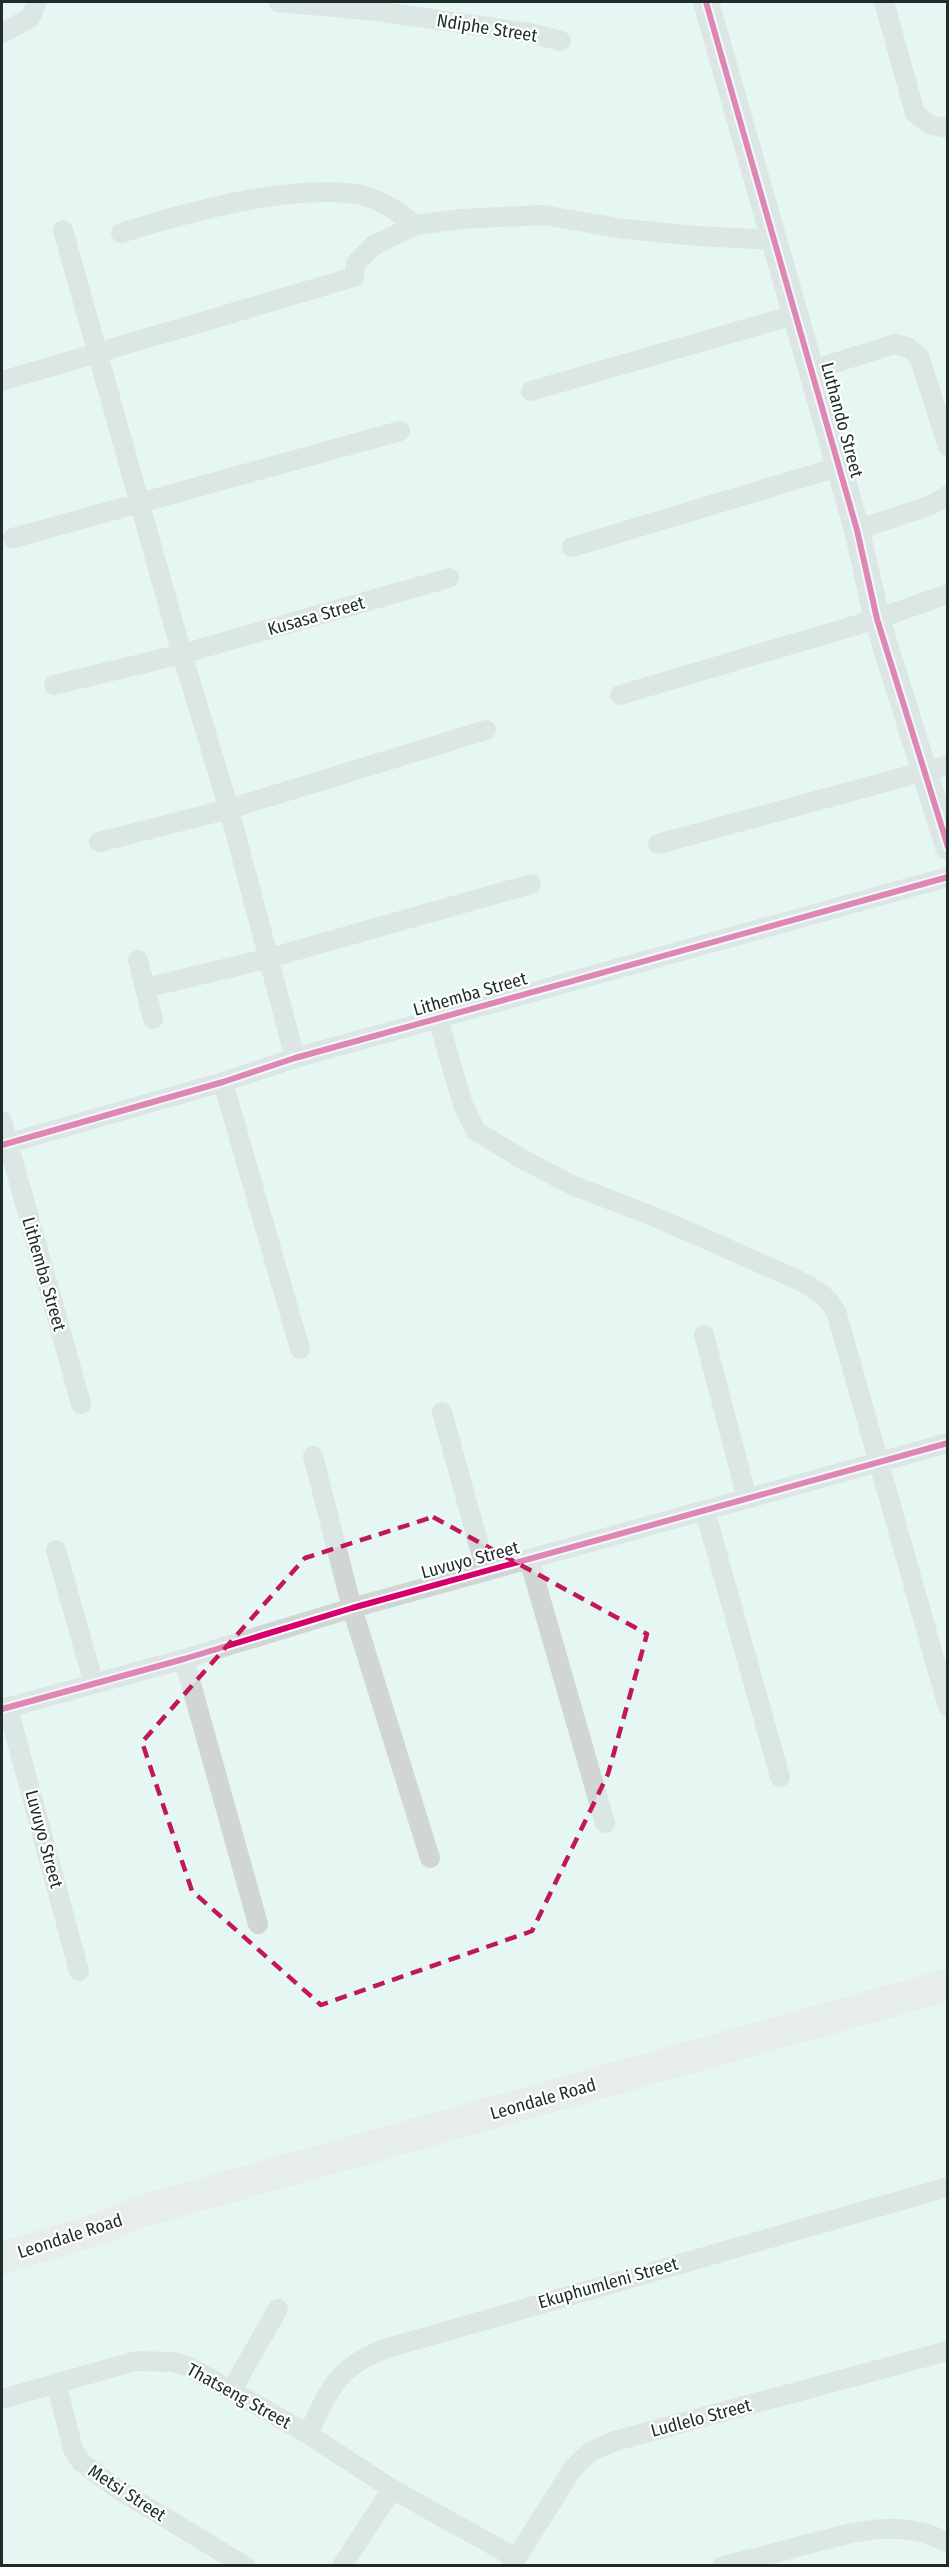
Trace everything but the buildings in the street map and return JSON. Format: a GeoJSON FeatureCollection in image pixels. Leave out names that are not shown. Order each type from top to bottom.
{"type":"FeatureCollection","features":[{"type":"Feature","properties":{"kind":"main road","name":"Leondale Road"},"geometry":{"type":"LineString","coordinates":[[2,2240],[98,2218],[139,2212],[948,1985]]}},
{"type":"Feature","properties":{"kind":"main road","name":"Leondale Road"},"geometry":{"type":"LineString","coordinates":[[2,2258],[102,2228],[139,2212]]}},
{"type":"Feature","properties":{"kind":"street"},"geometry":{"type":"LineString","coordinates":[[2,33],[30,18],[37,2]]}},
{"type":"Feature","properties":{"kind":"street","name":"Ndiphe Street"},"geometry":{"type":"LineString","coordinates":[[278,2],[377,6],[530,33],[561,41]]}},
{"type":"Feature","properties":{"kind":"street","name":"Luthando Street"},"geometry":{"type":"LineString","coordinates":[[706,2],[857,530],[877,619],[936,768],[948,847]]}},
{"type":"Feature","properties":{"kind":"street"},"geometry":{"type":"LineString","coordinates":[[884,2],[915,113],[930,125],[948,128]]}},
{"type":"Feature","properties":{"kind":"street"},"geometry":{"type":"LineString","coordinates":[[121,233],[170,218],[315,191],[361,195],[387,204],[416,225]]}},
{"type":"Feature","properties":{"kind":"street"},"geometry":{"type":"LineString","coordinates":[[2,381],[97,351],[354,277],[356,262],[362,255],[375,245],[416,225],[461,219],[543,216],[624,229],[775,240]]}},
{"type":"Feature","properties":{"kind":"street"},"geometry":{"type":"LineString","coordinates":[[63,230],[182,654],[229,808],[295,1058]]}},
{"type":"Feature","properties":{"kind":"street"},"geometry":{"type":"LineString","coordinates":[[531,392],[797,314]]}},
{"type":"Feature","properties":{"kind":"street","name":"Luthando Street"},"geometry":{"type":"LineString","coordinates":[[812,370],[895,344],[907,347],[919,356],[948,447]]}},
{"type":"Feature","properties":{"kind":"street"},"geometry":{"type":"LineString","coordinates":[[13,538],[400,431]]}},
{"type":"Feature","properties":{"kind":"street","name":"Luthando Street"},"geometry":{"type":"LineString","coordinates":[[572,547],[838,467]]}},
{"type":"Feature","properties":{"kind":"street"},"geometry":{"type":"LineString","coordinates":[[857,530],[931,505],[948,495]]}},
{"type":"Feature","properties":{"kind":"street","name":"Kusasa Street"},"geometry":{"type":"LineString","coordinates":[[54,685],[182,654],[449,578]]}},
{"type":"Feature","properties":{"kind":"street"},"geometry":{"type":"LineString","coordinates":[[620,695],[877,619],[948,594]]}},
{"type":"Feature","properties":{"kind":"street"},"geometry":{"type":"LineString","coordinates":[[99,842],[229,808],[486,730]]}},
{"type":"Feature","properties":{"kind":"street"},"geometry":{"type":"LineString","coordinates":[[658,844],[936,768]]}},
{"type":"Feature","properties":{"kind":"street","name":"Lithemba Street"},"geometry":{"type":"LineString","coordinates":[[5,1144],[223,1082],[295,1058],[948,877]]}},
{"type":"Feature","properties":{"kind":"street"},"geometry":{"type":"LineString","coordinates":[[145,988],[270,958],[531,884]]}},
{"type":"Feature","properties":{"kind":"street"},"geometry":{"type":"LineString","coordinates":[[138,960],[153,1019]]}},
{"type":"Feature","properties":{"kind":"street","name":"Lithemba Street"},"geometry":{"type":"LineString","coordinates":[[438,1019],[463,1105],[476,1131],[522,1159],[572,1185],[660,1219],[796,1279],[818,1290],[829,1300],[836,1311],[878,1463]]}},
{"type":"Feature","properties":{"kind":"street"},"geometry":{"type":"LineString","coordinates":[[223,1082],[300,1349]]}},
{"type":"Feature","properties":{"kind":"street","name":"Lithemba Street"},"geometry":{"type":"LineString","coordinates":[[2,1121],[5,1144],[81,1404]]}},
{"type":"Feature","properties":{"kind":"street"},"geometry":{"type":"LineString","coordinates":[[704,1335],[747,1498]]}},
{"type":"Feature","properties":{"kind":"street"},"geometry":{"type":"LineString","coordinates":[[442,1412],[486,1571]]}},
{"type":"Feature","properties":{"kind":"street","name":"Luvuyo Street"},"geometry":{"type":"LineString","coordinates":[[79,1971],[4,1709],[184,1659],[352,1608],[948,1443]]}},
{"type":"Feature","properties":{"kind":"street"},"geometry":{"type":"LineString","coordinates":[[312,1456],[352,1608],[430,1858]]}},
{"type":"Feature","properties":{"kind":"street"},"geometry":{"type":"LineString","coordinates":[[878,1463],[948,1707]]}},
{"type":"Feature","properties":{"kind":"street"},"geometry":{"type":"LineString","coordinates":[[705,1511],[780,1777]]}},
{"type":"Feature","properties":{"kind":"street"},"geometry":{"type":"LineString","coordinates":[[56,1550],[94,1684]]}},
{"type":"Feature","properties":{"kind":"street","name":"Luvuyo Street"},"geometry":{"type":"LineString","coordinates":[[529,1559],[605,1824]]}},
{"type":"Feature","properties":{"kind":"street"},"geometry":{"type":"LineString","coordinates":[[184,1659],[258,1924]]}},
{"type":"Feature","properties":{"kind":"street","name":"Ekuphumleni Street"},"geometry":{"type":"LineString","coordinates":[[308,2434],[338,2377],[353,2363],[384,2349],[948,2187]]}},
{"type":"Feature","properties":{"kind":"street"},"geometry":{"type":"LineString","coordinates":[[231,2391],[278,2309]]}},
{"type":"Feature","properties":{"kind":"street","name":"Ludlelo Street"},"geometry":{"type":"LineString","coordinates":[[513,2562],[574,2467],[590,2452],[603,2446],[948,2351]]}},
{"type":"Feature","properties":{"kind":"street","name":"Thatseng Street"},"geometry":{"type":"LineString","coordinates":[[2,2399],[136,2361],[155,2360],[188,2366],[308,2434],[392,2489],[513,2562]]}},
{"type":"Feature","properties":{"kind":"street","name":"Metsi Street"},"geometry":{"type":"LineString","coordinates":[[56,2383],[73,2449],[81,2462],[116,2488],[245,2565]]}},
{"type":"Feature","properties":{"kind":"street"},"geometry":{"type":"LineString","coordinates":[[342,2565],[392,2489]]}},
{"type":"Feature","properties":{"kind":"street"},"geometry":{"type":"LineString","coordinates":[[723,2565],[757,2562],[862,2530],[886,2528],[923,2532],[948,2543]]}},
{"type":"Feature","properties":{"kind":"highlighted area"},"geometry":{"type":"Polygon","coordinates":[[[433,1517],[647,1634],[608,1774],[532,1931],[321,2005],[192,1891],[142,1742],[305,1558],[433,1517]]]}},
{"type":"Feature","properties":{"kind":"cycle path"},"geometry":{"type":"LineString","coordinates":[[706,2],[857,530],[877,619],[948,847]]}},
{"type":"Feature","properties":{"kind":"cycle path"},"geometry":{"type":"LineString","coordinates":[[2,1145],[223,1082],[295,1058],[948,877]]}},
{"type":"Feature","properties":{"kind":"cycle path"},"geometry":{"type":"LineString","coordinates":[[2,1709],[184,1659],[352,1608],[948,1443]]}}]}
